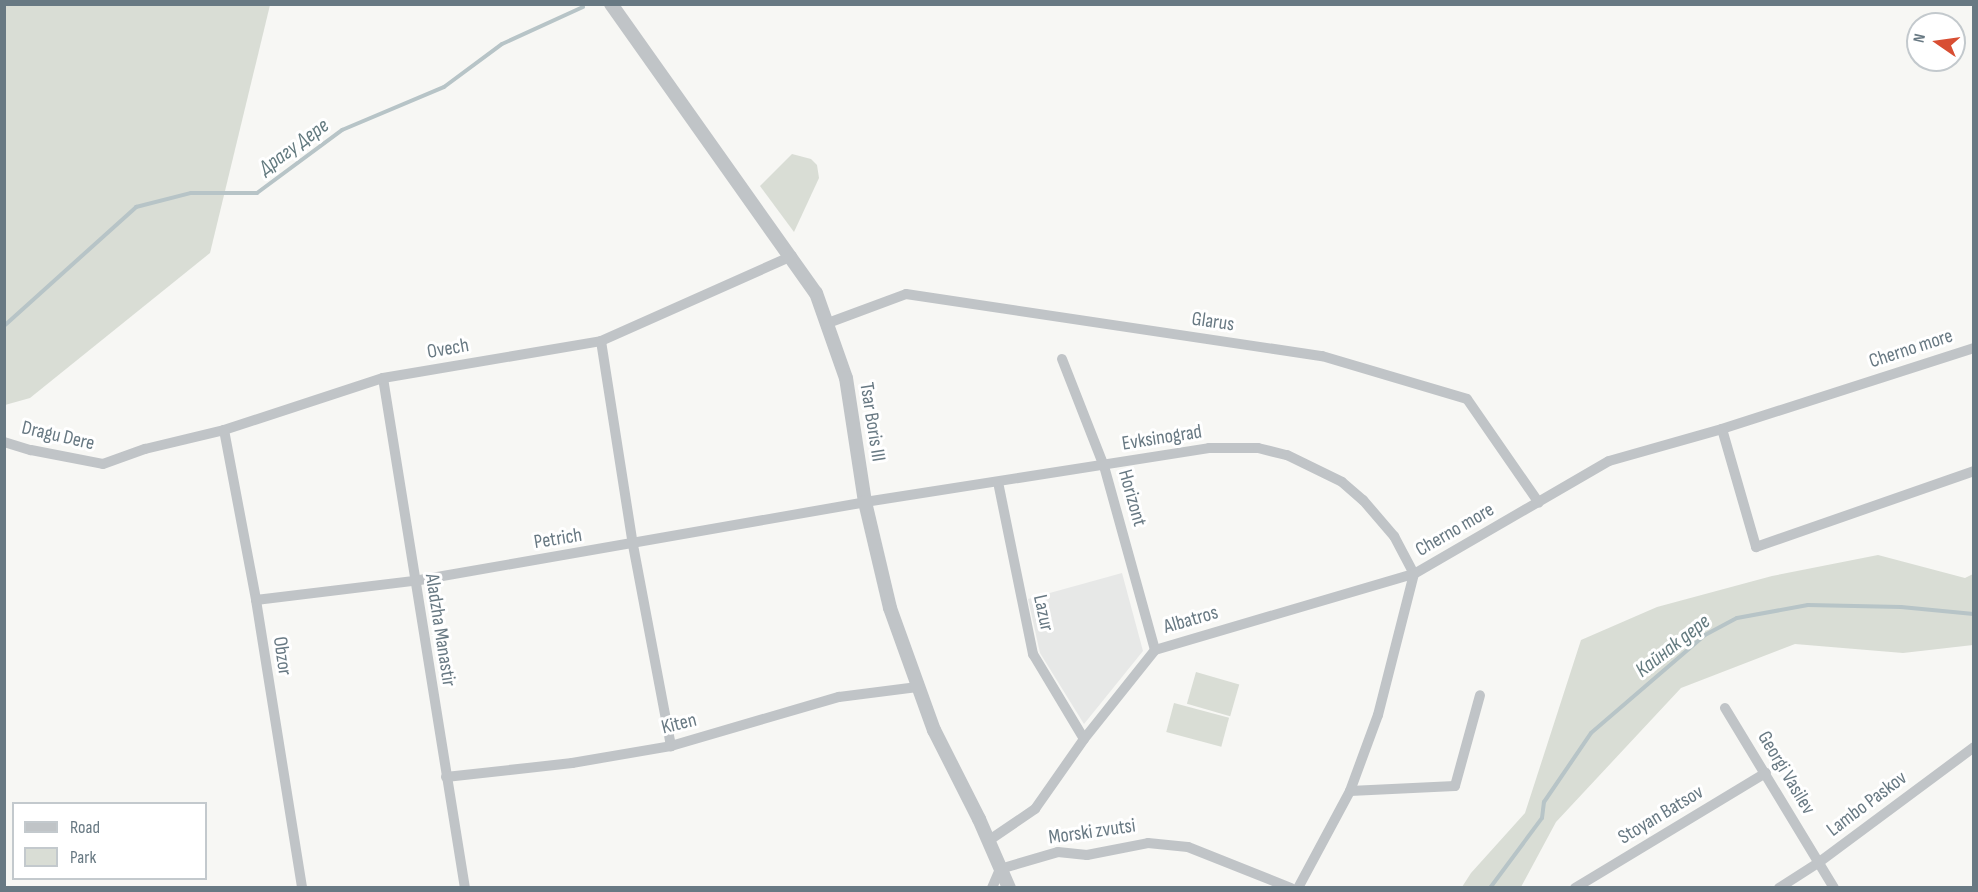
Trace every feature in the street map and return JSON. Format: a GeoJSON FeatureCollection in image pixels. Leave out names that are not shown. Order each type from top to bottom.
{"type":"FeatureCollection","features":[{"type":"Feature","properties":{"kind":"street","name":"Tsar Boris III"},"geometry":{"type":"LineString","coordinates":[[611,4],[792,256],[816,293],[846,378],[865,502],[890,608],[934,730],[1009,888]]}},
{"type":"Feature","properties":{"kind":"street","name":"Ovech"},"geometry":{"type":"LineString","coordinates":[[103,464],[145,449],[224,430],[383,378],[601,341],[792,256]]}},
{"type":"Feature","properties":{"kind":"street","name":"Glarus"},"geometry":{"type":"LineString","coordinates":[[828,323],[906,294],[1322,356],[1467,399],[1539,503]]}},
{"type":"Feature","properties":{"kind":"street"},"geometry":{"type":"LineString","coordinates":[[601,341],[633,545],[671,746]]}},
{"type":"Feature","properties":{"kind":"street","name":"Cherno more"},"geometry":{"type":"LineString","coordinates":[[1298,888],[1350,791],[1378,715],[1414,574],[1609,461],[1722,429],[1974,348]]}},
{"type":"Feature","properties":{"kind":"street","name":"Horizont"},"geometry":{"type":"LineString","coordinates":[[1062,359],[1104,466],[1155,650]]}},
{"type":"Feature","properties":{"kind":"street","name":"Aladzha Manastir"},"geometry":{"type":"LineString","coordinates":[[383,378],[465,888]]}},
{"type":"Feature","properties":{"kind":"street"},"geometry":{"type":"LineString","coordinates":[[1722,429],[1756,547],[1974,471]]}},
{"type":"Feature","properties":{"kind":"street","name":"Obzor"},"geometry":{"type":"LineString","coordinates":[[224,430],[256,600],[302,888]]}},
{"type":"Feature","properties":{"kind":"street","name":"Dragu Dere"},"geometry":{"type":"LineString","coordinates":[[4,442],[31,450],[103,464]]}},
{"type":"Feature","properties":{"kind":"street","name":"Evksinograd"},"geometry":{"type":"LineString","coordinates":[[865,502],[1209,448],[1258,448],[1287,454],[1342,482],[1363,500],[1394,536],[1414,574]]}},
{"type":"Feature","properties":{"kind":"street","name":"Lazur"},"geometry":{"type":"LineString","coordinates":[[998,482],[1033,654],[1084,739]]}},
{"type":"Feature","properties":{"kind":"street","name":"Petrich"},"geometry":{"type":"LineString","coordinates":[[256,600],[414,581],[633,545],[865,502]]}},
{"type":"Feature","properties":{"kind":"street","name":"Albatros"},"geometry":{"type":"LineString","coordinates":[[988,841],[1035,809],[1084,739],[1155,650],[1414,574]]}},
{"type":"Feature","properties":{"kind":"street","name":"Kiten"},"geometry":{"type":"LineString","coordinates":[[446,777],[572,763],[671,746],[839,698],[917,687]]}},
{"type":"Feature","properties":{"kind":"street"},"geometry":{"type":"LineString","coordinates":[[1350,791],[1455,786],[1480,695]]}},
{"type":"Feature","properties":{"kind":"street","name":"Georgi Vasilev"},"geometry":{"type":"LineString","coordinates":[[1725,708],[1834,888]]}},
{"type":"Feature","properties":{"kind":"street","name":"Lambo Paskov"},"geometry":{"type":"LineString","coordinates":[[1779,888],[1974,747]]}},
{"type":"Feature","properties":{"kind":"street","name":"Stoyan Batsov"},"geometry":{"type":"LineString","coordinates":[[1575,888],[1766,773]]}},
{"type":"Feature","properties":{"kind":"street","name":"Morski zvutsi"},"geometry":{"type":"LineString","coordinates":[[1000,869],[1058,852],[1087,855],[1148,843],[1188,847],[1291,888]]}},
{"type":"Feature","properties":{"kind":"street"},"geometry":{"type":"LineString","coordinates":[[992,888],[1000,869]]}},
{"type":"Feature","properties":{"kind":"shaded area"},"geometry":{"type":"Polygon","coordinates":[[[1122,573],[1143,651],[1084,724],[1040,653],[1028,599],[1122,573]]]}},
{"type":"Feature","properties":{"kind":"green space"},"geometry":{"type":"Polygon","coordinates":[[[5,4],[270,5],[210,253],[30,398],[5,405],[5,4]]]}},
{"type":"Feature","properties":{"kind":"green space"},"geometry":{"type":"Polygon","coordinates":[[[792,154],[811,159],[817,165],[819,178],[794,232],[760,186],[792,154]]]}},
{"type":"Feature","properties":{"kind":"green space"},"geometry":{"type":"Polygon","coordinates":[[[1878,555],[1965,578],[1973,574],[1973,645],[1903,653],[1795,644],[1681,688],[1556,822],[1521,887],[1462,887],[1471,873],[1525,813],[1581,640],[1657,607],[1772,576],[1878,555]]]}},
{"type":"Feature","properties":{"kind":"green space"},"geometry":{"type":"Polygon","coordinates":[[[1196,672],[1239,684],[1230,716],[1187,704],[1196,672]]]}},
{"type":"Feature","properties":{"kind":"green space"},"geometry":{"type":"Polygon","coordinates":[[[1174,703],[1229,718],[1221,747],[1166,732],[1174,703]]]}},
{"type":"Feature","properties":{"kind":"waterway","name":"Драгу Дере"},"geometry":{"type":"LineString","coordinates":[[4,326],[136,207],[191,193],[257,193],[342,130],[444,87],[502,44],[583,7]]}},
{"type":"Feature","properties":{"kind":"waterway","name":"Кайнак дере"},"geometry":{"type":"LineString","coordinates":[[1490,888],[1542,818],[1544,802],[1591,733],[1705,635],[1737,618],[1808,605],[1901,607],[1974,614]]}}]}
